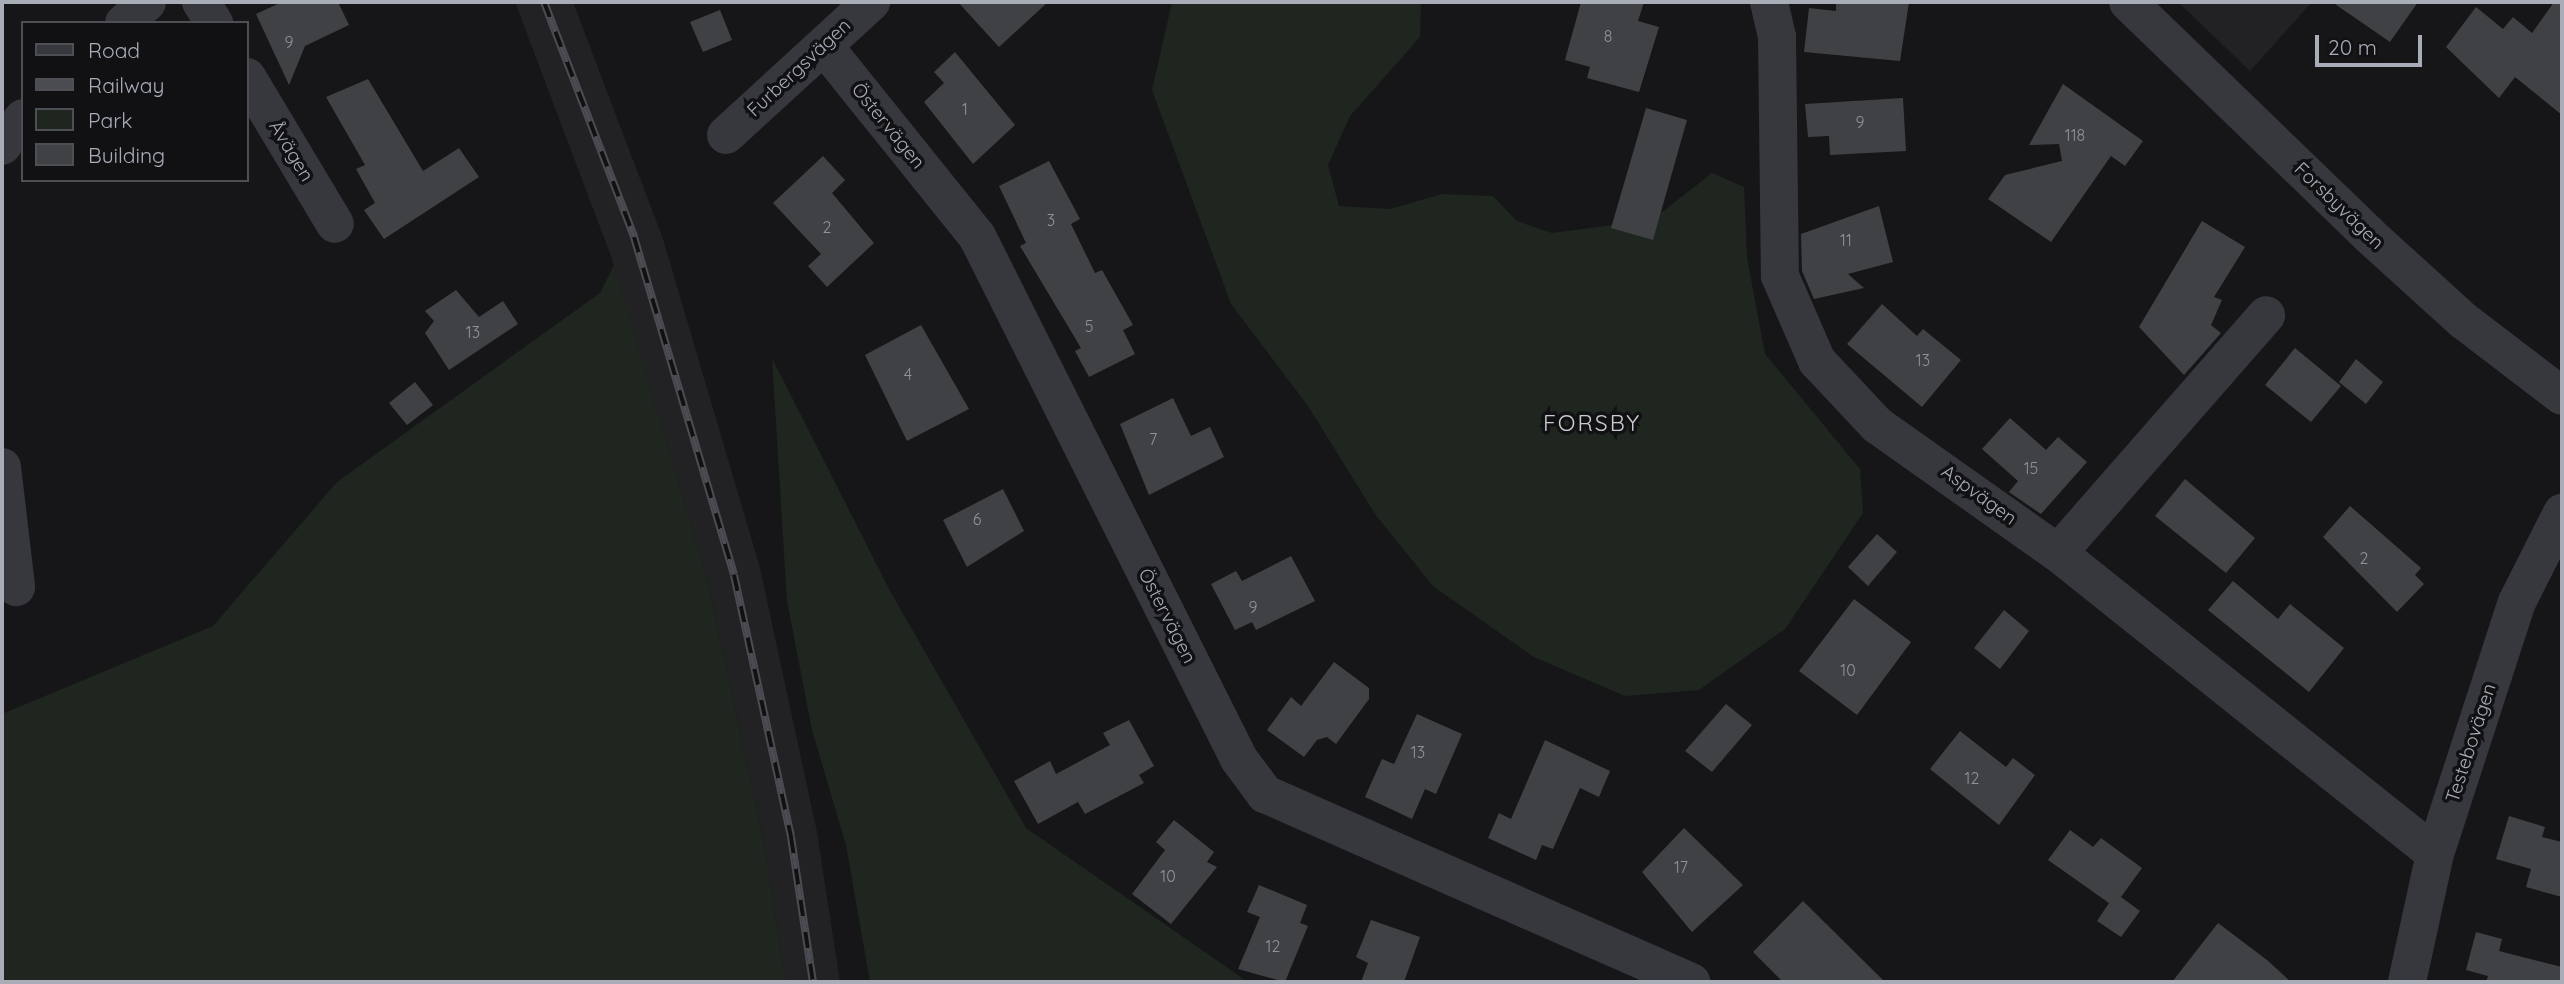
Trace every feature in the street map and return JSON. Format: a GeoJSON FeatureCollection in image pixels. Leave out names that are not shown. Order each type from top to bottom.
{"type":"FeatureCollection","features":[{"type":"Feature","properties":{"kind":"street"},"geometry":{"type":"LineString","coordinates":[[126,21],[147,2]]}},
{"type":"Feature","properties":{"kind":"street"},"geometry":{"type":"LineString","coordinates":[[201,2],[213,21]]}},
{"type":"Feature","properties":{"kind":"street","name":"Furbergsvägen"},"geometry":{"type":"LineString","coordinates":[[726,135],[871,2]]}},
{"type":"Feature","properties":{"kind":"street","name":"Aspvägen"},"geometry":{"type":"LineString","coordinates":[[1769,2],[1777,37],[1780,276],[1803,339],[1877,425],[2058,553],[2435,854]]}},
{"type":"Feature","properties":{"kind":"street","name":"Forsbyvägen"},"geometry":{"type":"LineString","coordinates":[[2128,2],[2378,244],[2562,396]]}},
{"type":"Feature","properties":{"kind":"street","name":"Östervägen"},"geometry":{"type":"LineString","coordinates":[[824,46],[977,236],[1239,759],[1265,794],[1691,982]]}},
{"type":"Feature","properties":{"kind":"street","name":"Åvägen"},"geometry":{"type":"LineString","coordinates":[[248,80],[335,224]]}},
{"type":"Feature","properties":{"kind":"street"},"geometry":{"type":"LineString","coordinates":[[2,146],[21,121]]}},
{"type":"Feature","properties":{"kind":"street"},"geometry":{"type":"LineString","coordinates":[[2058,553],[2266,315]]}},
{"type":"Feature","properties":{"kind":"street"},"geometry":{"type":"LineString","coordinates":[[2,467],[16,587]]}},
{"type":"Feature","properties":{"kind":"street","name":"Testebovägen"},"geometry":{"type":"LineString","coordinates":[[2407,982],[2435,854],[2517,602],[2562,513]]}},
{"type":"Feature","properties":{"kind":"shaded area"},"geometry":{"type":"Polygon","coordinates":[[[515,2],[573,2],[663,239],[760,568],[817,832],[840,982],[786,982],[764,842],[708,581],[611,256],[515,2]]]}},
{"type":"Feature","properties":{"kind":"shaded area"},"geometry":{"type":"Polygon","coordinates":[[[2178,2],[2312,2],[2250,71],[2178,2]]]}},
{"type":"Feature","properties":{"kind":"green space"},"geometry":{"type":"Polygon","coordinates":[[[1172,2],[1421,2],[1420,37],[1350,116],[1328,165],[1339,206],[1390,209],[1442,194],[1493,196],[1517,221],[1552,233],[1652,220],[1712,173],[1744,187],[1747,257],[1765,354],[1860,469],[1863,513],[1785,629],[1699,690],[1625,696],[1534,657],[1433,586],[1375,514],[1308,406],[1231,304],[1152,90],[1172,2]]]}},
{"type":"Feature","properties":{"kind":"green space"},"geometry":{"type":"Polygon","coordinates":[[[614,265],[708,581],[764,842],[786,982],[2,982],[2,714],[213,626],[337,482],[600,293],[614,265]]]}},
{"type":"Feature","properties":{"kind":"green space"},"geometry":{"type":"Polygon","coordinates":[[[772,358],[890,591],[1026,828],[1248,982],[870,982],[846,845],[812,730],[787,601],[772,358]]]}},
{"type":"Feature","properties":{"kind":"building"},"geometry":{"type":"Polygon","coordinates":[[[282,2],[338,2],[349,25],[305,46],[289,85],[256,14],[282,2]]]}},
{"type":"Feature","properties":{"kind":"building"},"geometry":{"type":"Polygon","coordinates":[[[958,2],[1048,2],[999,47],[958,2]]]}},
{"type":"Feature","properties":{"kind":"building"},"geometry":{"type":"Polygon","coordinates":[[[1581,2],[1644,2],[1638,21],[1659,27],[1639,92],[1587,78],[1590,67],[1565,60],[1581,2]]]}},
{"type":"Feature","properties":{"kind":"building"},"geometry":{"type":"Polygon","coordinates":[[[1836,2],[1909,2],[1900,61],[1804,52],[1809,8],[1836,11],[1836,2]]]}},
{"type":"Feature","properties":{"kind":"building"},"geometry":{"type":"Polygon","coordinates":[[[2332,2],[2418,2],[2390,42],[2332,2]]]}},
{"type":"Feature","properties":{"kind":"building"},"geometry":{"type":"Polygon","coordinates":[[[2554,2],[2562,2],[2562,115],[2515,77],[2499,98],[2446,47],[2476,7],[2503,29],[2513,17],[2532,33],[2554,2]]]}},
{"type":"Feature","properties":{"kind":"building"},"geometry":{"type":"Polygon","coordinates":[[[720,10],[732,40],[703,52],[690,22],[720,10]]]}},
{"type":"Feature","properties":{"kind":"building"},"geometry":{"type":"Polygon","coordinates":[[[955,52],[1015,125],[973,164],[924,102],[944,83],[934,72],[955,52]]]}},
{"type":"Feature","properties":{"kind":"building"},"geometry":{"type":"Polygon","coordinates":[[[368,79],[423,171],[459,148],[479,177],[384,239],[364,210],[375,203],[356,169],[365,165],[326,97],[368,79]]]}},
{"type":"Feature","properties":{"kind":"building"},"geometry":{"type":"Polygon","coordinates":[[[2063,84],[2143,141],[2125,166],[2111,156],[2051,242],[1988,199],[2005,175],[2062,161],[2059,144],[2029,145],[2063,84]]]}},
{"type":"Feature","properties":{"kind":"building"},"geometry":{"type":"Polygon","coordinates":[[[1903,98],[1906,151],[1830,155],[1829,136],[1808,137],[1805,104],[1903,98]]]}},
{"type":"Feature","properties":{"kind":"building"},"geometry":{"type":"Polygon","coordinates":[[[1646,108],[1687,120],[1653,240],[1611,228],[1646,108]]]}},
{"type":"Feature","properties":{"kind":"building"},"geometry":{"type":"Polygon","coordinates":[[[823,156],[845,180],[832,193],[874,243],[827,287],[808,266],[821,254],[773,203],[823,156]]]}},
{"type":"Feature","properties":{"kind":"building"},"geometry":{"type":"Polygon","coordinates":[[[1049,161],[1080,219],[1071,224],[1095,273],[1102,270],[1133,325],[1123,330],[1135,354],[1089,377],[1075,351],[1081,348],[1020,246],[1026,243],[999,186],[1049,161]]]}},
{"type":"Feature","properties":{"kind":"building"},"geometry":{"type":"Polygon","coordinates":[[[1879,206],[1893,262],[1848,274],[1864,288],[1814,299],[1802,271],[1801,234],[1879,206]]]}},
{"type":"Feature","properties":{"kind":"building"},"geometry":{"type":"Polygon","coordinates":[[[2202,221],[2245,247],[2214,297],[2222,300],[2211,325],[2221,333],[2184,375],[2139,327],[2202,221]]]}},
{"type":"Feature","properties":{"kind":"building"},"geometry":{"type":"Polygon","coordinates":[[[456,290],[479,317],[503,301],[518,324],[449,370],[425,333],[434,321],[425,311],[456,290]]]}},
{"type":"Feature","properties":{"kind":"building"},"geometry":{"type":"Polygon","coordinates":[[[1882,304],[1917,336],[1923,329],[1961,360],[1922,407],[1847,344],[1882,304]]]}},
{"type":"Feature","properties":{"kind":"building"},"geometry":{"type":"Polygon","coordinates":[[[921,325],[969,409],[907,441],[865,355],[921,325]]]}},
{"type":"Feature","properties":{"kind":"building"},"geometry":{"type":"Polygon","coordinates":[[[2295,348],[2341,386],[2311,422],[2265,385],[2295,348]]]}},
{"type":"Feature","properties":{"kind":"building"},"geometry":{"type":"Polygon","coordinates":[[[2356,359],[2383,382],[2366,404],[2339,382],[2356,359]]]}},
{"type":"Feature","properties":{"kind":"building"},"geometry":{"type":"Polygon","coordinates":[[[415,382],[433,405],[407,425],[389,403],[415,382]]]}},
{"type":"Feature","properties":{"kind":"building"},"geometry":{"type":"Polygon","coordinates":[[[1173,398],[1191,436],[1210,427],[1224,457],[1149,495],[1120,424],[1173,398]]]}},
{"type":"Feature","properties":{"kind":"building"},"geometry":{"type":"Polygon","coordinates":[[[2010,418],[2046,450],[2058,437],[2087,462],[2041,514],[2009,492],[2018,481],[1982,449],[2010,418]]]}},
{"type":"Feature","properties":{"kind":"building"},"geometry":{"type":"Polygon","coordinates":[[[2185,479],[2255,538],[2226,573],[2155,516],[2185,479]]]}},
{"type":"Feature","properties":{"kind":"building"},"geometry":{"type":"Polygon","coordinates":[[[1003,489],[1024,531],[967,567],[943,520],[1003,489]]]}},
{"type":"Feature","properties":{"kind":"building"},"geometry":{"type":"Polygon","coordinates":[[[2350,506],[2421,568],[2415,575],[2424,584],[2397,612],[2323,537],[2350,506]]]}},
{"type":"Feature","properties":{"kind":"building"},"geometry":{"type":"Polygon","coordinates":[[[1877,534],[1897,552],[1868,586],[1848,567],[1877,534]]]}},
{"type":"Feature","properties":{"kind":"building"},"geometry":{"type":"Polygon","coordinates":[[[1291,556],[1315,601],[1256,630],[1252,622],[1235,630],[1211,584],[1236,571],[1242,581],[1291,556]]]}},
{"type":"Feature","properties":{"kind":"building"},"geometry":{"type":"Polygon","coordinates":[[[2233,581],[2278,619],[2290,604],[2344,648],[2309,692],[2208,610],[2233,581]]]}},
{"type":"Feature","properties":{"kind":"building"},"geometry":{"type":"Polygon","coordinates":[[[1854,599],[1911,642],[1857,715],[1799,671],[1854,599]]]}},
{"type":"Feature","properties":{"kind":"building"},"geometry":{"type":"Polygon","coordinates":[[[2004,610],[2029,631],[2000,669],[1974,648],[2004,610]]]}},
{"type":"Feature","properties":{"kind":"building"},"geometry":{"type":"Polygon","coordinates":[[[1334,662],[1369,688],[1369,699],[1336,744],[1327,737],[1317,740],[1304,757],[1267,730],[1291,697],[1301,706],[1334,662]]]}},
{"type":"Feature","properties":{"kind":"building"},"geometry":{"type":"Polygon","coordinates":[[[1726,704],[1752,725],[1712,772],[1685,751],[1726,704]]]}},
{"type":"Feature","properties":{"kind":"building"},"geometry":{"type":"Polygon","coordinates":[[[1417,714],[1462,734],[1436,794],[1425,789],[1412,819],[1365,797],[1382,759],[1394,764],[1417,714]]]}},
{"type":"Feature","properties":{"kind":"building"},"geometry":{"type":"Polygon","coordinates":[[[1129,720],[1154,766],[1139,775],[1144,783],[1085,814],[1078,802],[1038,824],[1014,781],[1050,761],[1056,774],[1110,745],[1103,733],[1129,720]]]}},
{"type":"Feature","properties":{"kind":"building"},"geometry":{"type":"Polygon","coordinates":[[[1960,731],[2006,767],[2013,758],[2035,775],[1999,825],[1930,769],[1960,731]]]}},
{"type":"Feature","properties":{"kind":"building"},"geometry":{"type":"Polygon","coordinates":[[[1545,740],[1610,771],[1599,797],[1580,788],[1553,849],[1542,845],[1536,860],[1488,838],[1499,813],[1511,819],[1545,740]]]}},
{"type":"Feature","properties":{"kind":"building"},"geometry":{"type":"Polygon","coordinates":[[[2509,816],[2545,827],[2542,837],[2562,842],[2562,897],[2526,887],[2531,869],[2496,859],[2509,816]]]}},
{"type":"Feature","properties":{"kind":"building"},"geometry":{"type":"Polygon","coordinates":[[[1174,820],[1214,852],[1207,862],[1217,867],[1171,924],[1132,894],[1165,850],[1156,842],[1174,820]]]}},
{"type":"Feature","properties":{"kind":"building"},"geometry":{"type":"Polygon","coordinates":[[[1684,828],[1743,885],[1692,932],[1642,872],[1684,828]]]}},
{"type":"Feature","properties":{"kind":"building"},"geometry":{"type":"Polygon","coordinates":[[[2070,830],[2093,847],[2101,838],[2142,868],[2121,897],[2140,911],[2121,937],[2097,921],[2109,903],[2048,860],[2070,830]]]}},
{"type":"Feature","properties":{"kind":"building"},"geometry":{"type":"Polygon","coordinates":[[[1259,885],[1307,905],[1300,923],[1308,926],[1285,982],[1238,969],[1260,917],[1247,912],[1259,885]]]}},
{"type":"Feature","properties":{"kind":"building"},"geometry":{"type":"Polygon","coordinates":[[[1803,901],[1885,982],[1783,982],[1753,952],[1803,901]]]}},
{"type":"Feature","properties":{"kind":"building"},"geometry":{"type":"Polygon","coordinates":[[[1371,920],[1420,937],[1404,982],[1361,982],[1368,963],[1356,957],[1371,920]]]}},
{"type":"Feature","properties":{"kind":"building"},"geometry":{"type":"Polygon","coordinates":[[[2218,923],[2267,960],[2291,982],[2172,982],[2218,923]]]}},
{"type":"Feature","properties":{"kind":"building"},"geometry":{"type":"Polygon","coordinates":[[[2476,932],[2502,939],[2499,951],[2562,967],[2562,982],[2486,982],[2488,976],[2466,970],[2476,932]]]}},
{"type":"Feature","properties":{"kind":"railway"},"geometry":{"type":"LineString","coordinates":[[544,2],[634,237],[734,575],[791,837],[813,982]]}},
{"type":"Feature","properties":{"kind":"district","name":"FORSBY"},"geometry":{"type":"Point","coordinates":[1592,423]}}]}
